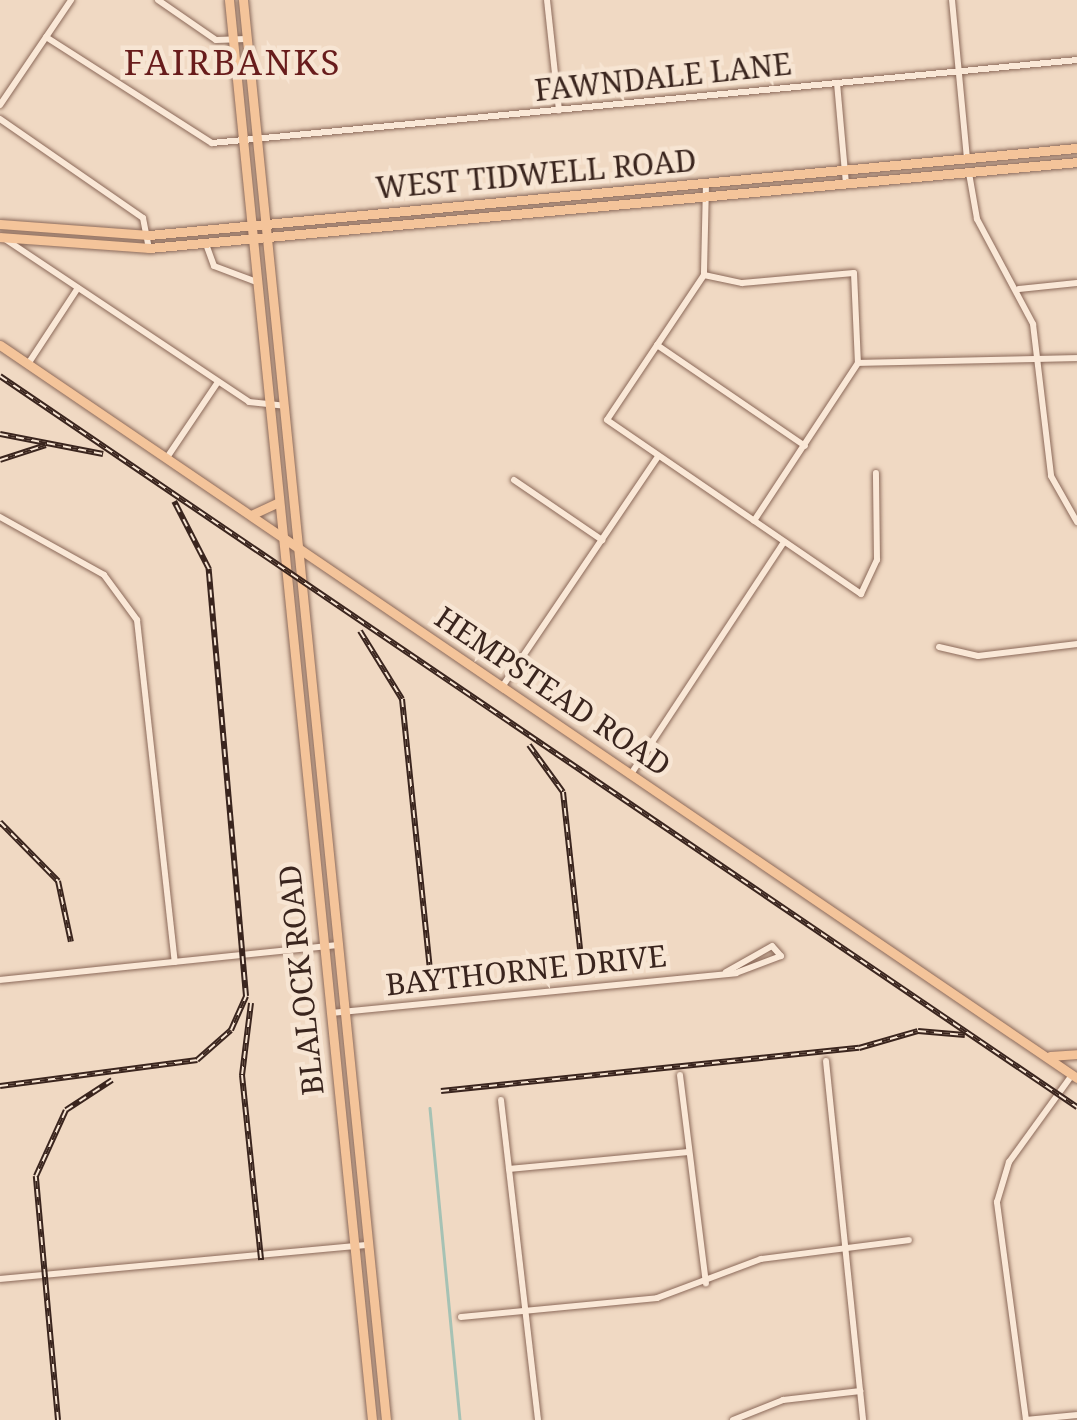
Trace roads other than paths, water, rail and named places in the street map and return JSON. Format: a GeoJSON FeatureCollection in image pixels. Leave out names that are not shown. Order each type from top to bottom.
{"type":"FeatureCollection","features":[{"type":"Feature","properties":{"kind":"main road","name":"BLALOCK ROAD"},"geometry":{"type":"LineString","coordinates":[[229,0],[289,642],[371,1417]]}},
{"type":"Feature","properties":{"kind":"main road","name":"BLALOCK ROAD"},"geometry":{"type":"LineString","coordinates":[[243,0],[269,298],[386,1416]]}},
{"type":"Feature","properties":{"kind":"main road","name":"WEST TIDWELL ROAD"},"geometry":{"type":"LineString","coordinates":[[0,224],[149,235],[1073,148]]}},
{"type":"Feature","properties":{"kind":"main road"},"geometry":{"type":"LineString","coordinates":[[1073,148],[1074,162]]}},
{"type":"Feature","properties":{"kind":"main road","name":"WEST TIDWELL ROAD"},"geometry":{"type":"LineString","coordinates":[[0,237],[149,248],[1074,162]]}},
{"type":"Feature","properties":{"kind":"main road"},"geometry":{"type":"LineString","coordinates":[[774,177],[776,191]]}},
{"type":"Feature","properties":{"kind":"main road"},"geometry":{"type":"LineString","coordinates":[[618,190],[618,205]]}},
{"type":"Feature","properties":{"kind":"main road"},"geometry":{"type":"LineString","coordinates":[[531,198],[533,211]]}},
{"type":"Feature","properties":{"kind":"main road"},"geometry":{"type":"LineString","coordinates":[[444,206],[448,220]]}},
{"type":"Feature","properties":{"kind":"main road"},"geometry":{"type":"LineString","coordinates":[[357,214],[357,228]]}},
{"type":"Feature","properties":{"kind":"main road"},"geometry":{"type":"LineString","coordinates":[[71,241],[73,228]]}},
{"type":"Feature","properties":{"kind":"main road"},"geometry":{"type":"LineString","coordinates":[[254,282],[269,298]]}},
{"type":"Feature","properties":{"kind":"main road","name":"HEMPSTEAD ROAD"},"geometry":{"type":"LineString","coordinates":[[0,345],[1076,1073]]}},
{"type":"Feature","properties":{"kind":"main road"},"geometry":{"type":"LineString","coordinates":[[251,515],[278,503]]}},
{"type":"Feature","properties":{"kind":"main road"},"geometry":{"type":"LineString","coordinates":[[298,573],[324,565]]}},
{"type":"Feature","properties":{"kind":"main road"},"geometry":{"type":"LineString","coordinates":[[289,642],[304,641]]}},
{"type":"Feature","properties":{"kind":"main road"},"geometry":{"type":"LineString","coordinates":[[300,743],[314,742]]}},
{"type":"Feature","properties":{"kind":"main road"},"geometry":{"type":"LineString","coordinates":[[312,844],[327,843]]}},
{"type":"Feature","properties":{"kind":"main road"},"geometry":{"type":"LineString","coordinates":[[1046,1056],[1077,1054]]}},
{"type":"Feature","properties":{"kind":"main road"},"geometry":{"type":"LineString","coordinates":[[340,1124],[355,1123]]}},
{"type":"Feature","properties":{"kind":"main road"},"geometry":{"type":"LineString","coordinates":[[362,1328],[376,1326]]}},
{"type":"Feature","properties":{"kind":"main road"},"geometry":{"type":"LineString","coordinates":[[371,1417],[386,1416]]}},
{"type":"Feature","properties":{"kind":"street"},"geometry":{"type":"LineString","coordinates":[[0,105],[71,0]]}},
{"type":"Feature","properties":{"kind":"street"},"geometry":{"type":"LineString","coordinates":[[158,0],[208,36],[246,39]]}},
{"type":"Feature","properties":{"kind":"street"},"geometry":{"type":"LineString","coordinates":[[547,0],[559,110]]}},
{"type":"Feature","properties":{"kind":"street"},"geometry":{"type":"LineString","coordinates":[[952,0],[967,159]]}},
{"type":"Feature","properties":{"kind":"street","name":"FAWNDALE LANE"},"geometry":{"type":"LineString","coordinates":[[46,37],[202,141],[254,140],[1077,60]]}},
{"type":"Feature","properties":{"kind":"street"},"geometry":{"type":"LineString","coordinates":[[837,83],[846,184]]}},
{"type":"Feature","properties":{"kind":"street"},"geometry":{"type":"LineString","coordinates":[[0,119],[132,210],[149,235],[149,248]]}},
{"type":"Feature","properties":{"kind":"street"},"geometry":{"type":"LineString","coordinates":[[969,172],[983,234],[1019,289],[1037,362],[1052,476],[1077,522]]}},
{"type":"Feature","properties":{"kind":"street"},"geometry":{"type":"LineString","coordinates":[[706,184],[704,275],[607,420],[862,594],[877,560],[876,473]]}},
{"type":"Feature","properties":{"kind":"street"},"geometry":{"type":"LineString","coordinates":[[0,237],[218,382],[266,406],[280,405]]}},
{"type":"Feature","properties":{"kind":"street"},"geometry":{"type":"LineString","coordinates":[[206,244],[214,266],[254,282]]}},
{"type":"Feature","properties":{"kind":"street"},"geometry":{"type":"LineString","coordinates":[[704,275],[742,283],[854,274],[858,363],[754,521]]}},
{"type":"Feature","properties":{"kind":"street"},"geometry":{"type":"LineString","coordinates":[[1019,289],[1077,283]]}},
{"type":"Feature","properties":{"kind":"street"},"geometry":{"type":"LineString","coordinates":[[28,364],[78,288]]}},
{"type":"Feature","properties":{"kind":"street"},"geometry":{"type":"LineString","coordinates":[[657,345],[805,446]]}},
{"type":"Feature","properties":{"kind":"street"},"geometry":{"type":"LineString","coordinates":[[858,363],[1037,362],[1077,358]]}},
{"type":"Feature","properties":{"kind":"street"},"geometry":{"type":"LineString","coordinates":[[166,459],[218,382]]}},
{"type":"Feature","properties":{"kind":"street"},"geometry":{"type":"LineString","coordinates":[[502,688],[658,457]]}},
{"type":"Feature","properties":{"kind":"street"},"geometry":{"type":"LineString","coordinates":[[514,480],[602,540]]}},
{"type":"Feature","properties":{"kind":"street"},"geometry":{"type":"LineString","coordinates":[[0,517],[86,564],[130,602],[175,962]]}},
{"type":"Feature","properties":{"kind":"street"},"geometry":{"type":"LineString","coordinates":[[630,774],[784,542]]}},
{"type":"Feature","properties":{"kind":"street"},"geometry":{"type":"LineString","coordinates":[[939,647],[978,656],[1077,644]]}},
{"type":"Feature","properties":{"kind":"street"},"geometry":{"type":"LineString","coordinates":[[0,980],[337,946]]}},
{"type":"Feature","properties":{"kind":"street","name":"BAYTHORNE DRIVE"},"geometry":{"type":"LineString","coordinates":[[330,1013],[726,972],[781,956],[772,946],[726,972]]}},
{"type":"Feature","properties":{"kind":"street"},"geometry":{"type":"LineString","coordinates":[[826,1060],[863,1420]]}},
{"type":"Feature","properties":{"kind":"street"},"geometry":{"type":"LineString","coordinates":[[1076,1073],[1009,1162],[997,1202],[1026,1420],[1077,1415]]}},
{"type":"Feature","properties":{"kind":"street"},"geometry":{"type":"LineString","coordinates":[[680,1075],[706,1283]]}},
{"type":"Feature","properties":{"kind":"street"},"geometry":{"type":"LineString","coordinates":[[502,1100],[522,1311],[538,1420]]}},
{"type":"Feature","properties":{"kind":"street"},"geometry":{"type":"LineString","coordinates":[[509,1169],[688,1152]]}},
{"type":"Feature","properties":{"kind":"street"},"geometry":{"type":"LineString","coordinates":[[461,1317],[657,1298],[706,1283],[761,1259],[909,1240]]}},
{"type":"Feature","properties":{"kind":"street"},"geometry":{"type":"LineString","coordinates":[[0,1279],[368,1245]]}},
{"type":"Feature","properties":{"kind":"street"},"geometry":{"type":"LineString","coordinates":[[733,1420],[760,1408],[860,1391]]}},
{"type":"Feature","properties":{"kind":"street"},"geometry":{"type":"LineString","coordinates":[[760,1408],[765,1420]]}},
{"type":"Feature","properties":{"kind":"waterway"},"geometry":{"type":"LineString","coordinates":[[430,1108],[460,1420]]}},
{"type":"Feature","properties":{"kind":"railway"},"geometry":{"type":"LineString","coordinates":[[0,376],[1077,1107]]}},
{"type":"Feature","properties":{"kind":"railway"},"geometry":{"type":"LineString","coordinates":[[0,434],[103,454]]}},
{"type":"Feature","properties":{"kind":"railway"},"geometry":{"type":"LineString","coordinates":[[0,460],[46,445]]}},
{"type":"Feature","properties":{"kind":"railway"},"geometry":{"type":"LineString","coordinates":[[0,1086],[197,1060],[231,1030],[246,996],[209,569],[174,501]]}},
{"type":"Feature","properties":{"kind":"railway"},"geometry":{"type":"LineString","coordinates":[[360,631],[402,699],[431,982]]}},
{"type":"Feature","properties":{"kind":"railway"},"geometry":{"type":"LineString","coordinates":[[529,745],[563,792],[582,968]]}},
{"type":"Feature","properties":{"kind":"railway"},"geometry":{"type":"LineString","coordinates":[[0,822],[58,881],[71,942]]}},
{"type":"Feature","properties":{"kind":"railway"},"geometry":{"type":"LineString","coordinates":[[251,1003],[242,1075],[261,1260]]}},
{"type":"Feature","properties":{"kind":"railway"},"geometry":{"type":"LineString","coordinates":[[441,1091],[859,1048],[918,1031],[965,1035]]}},
{"type":"Feature","properties":{"kind":"railway"},"geometry":{"type":"LineString","coordinates":[[58,1420],[36,1176],[66,1110],[112,1080]]}},
{"type":"Feature","properties":{"kind":"district","name":"FAIRBANKS"},"geometry":{"type":"Point","coordinates":[233,62]}}]}
